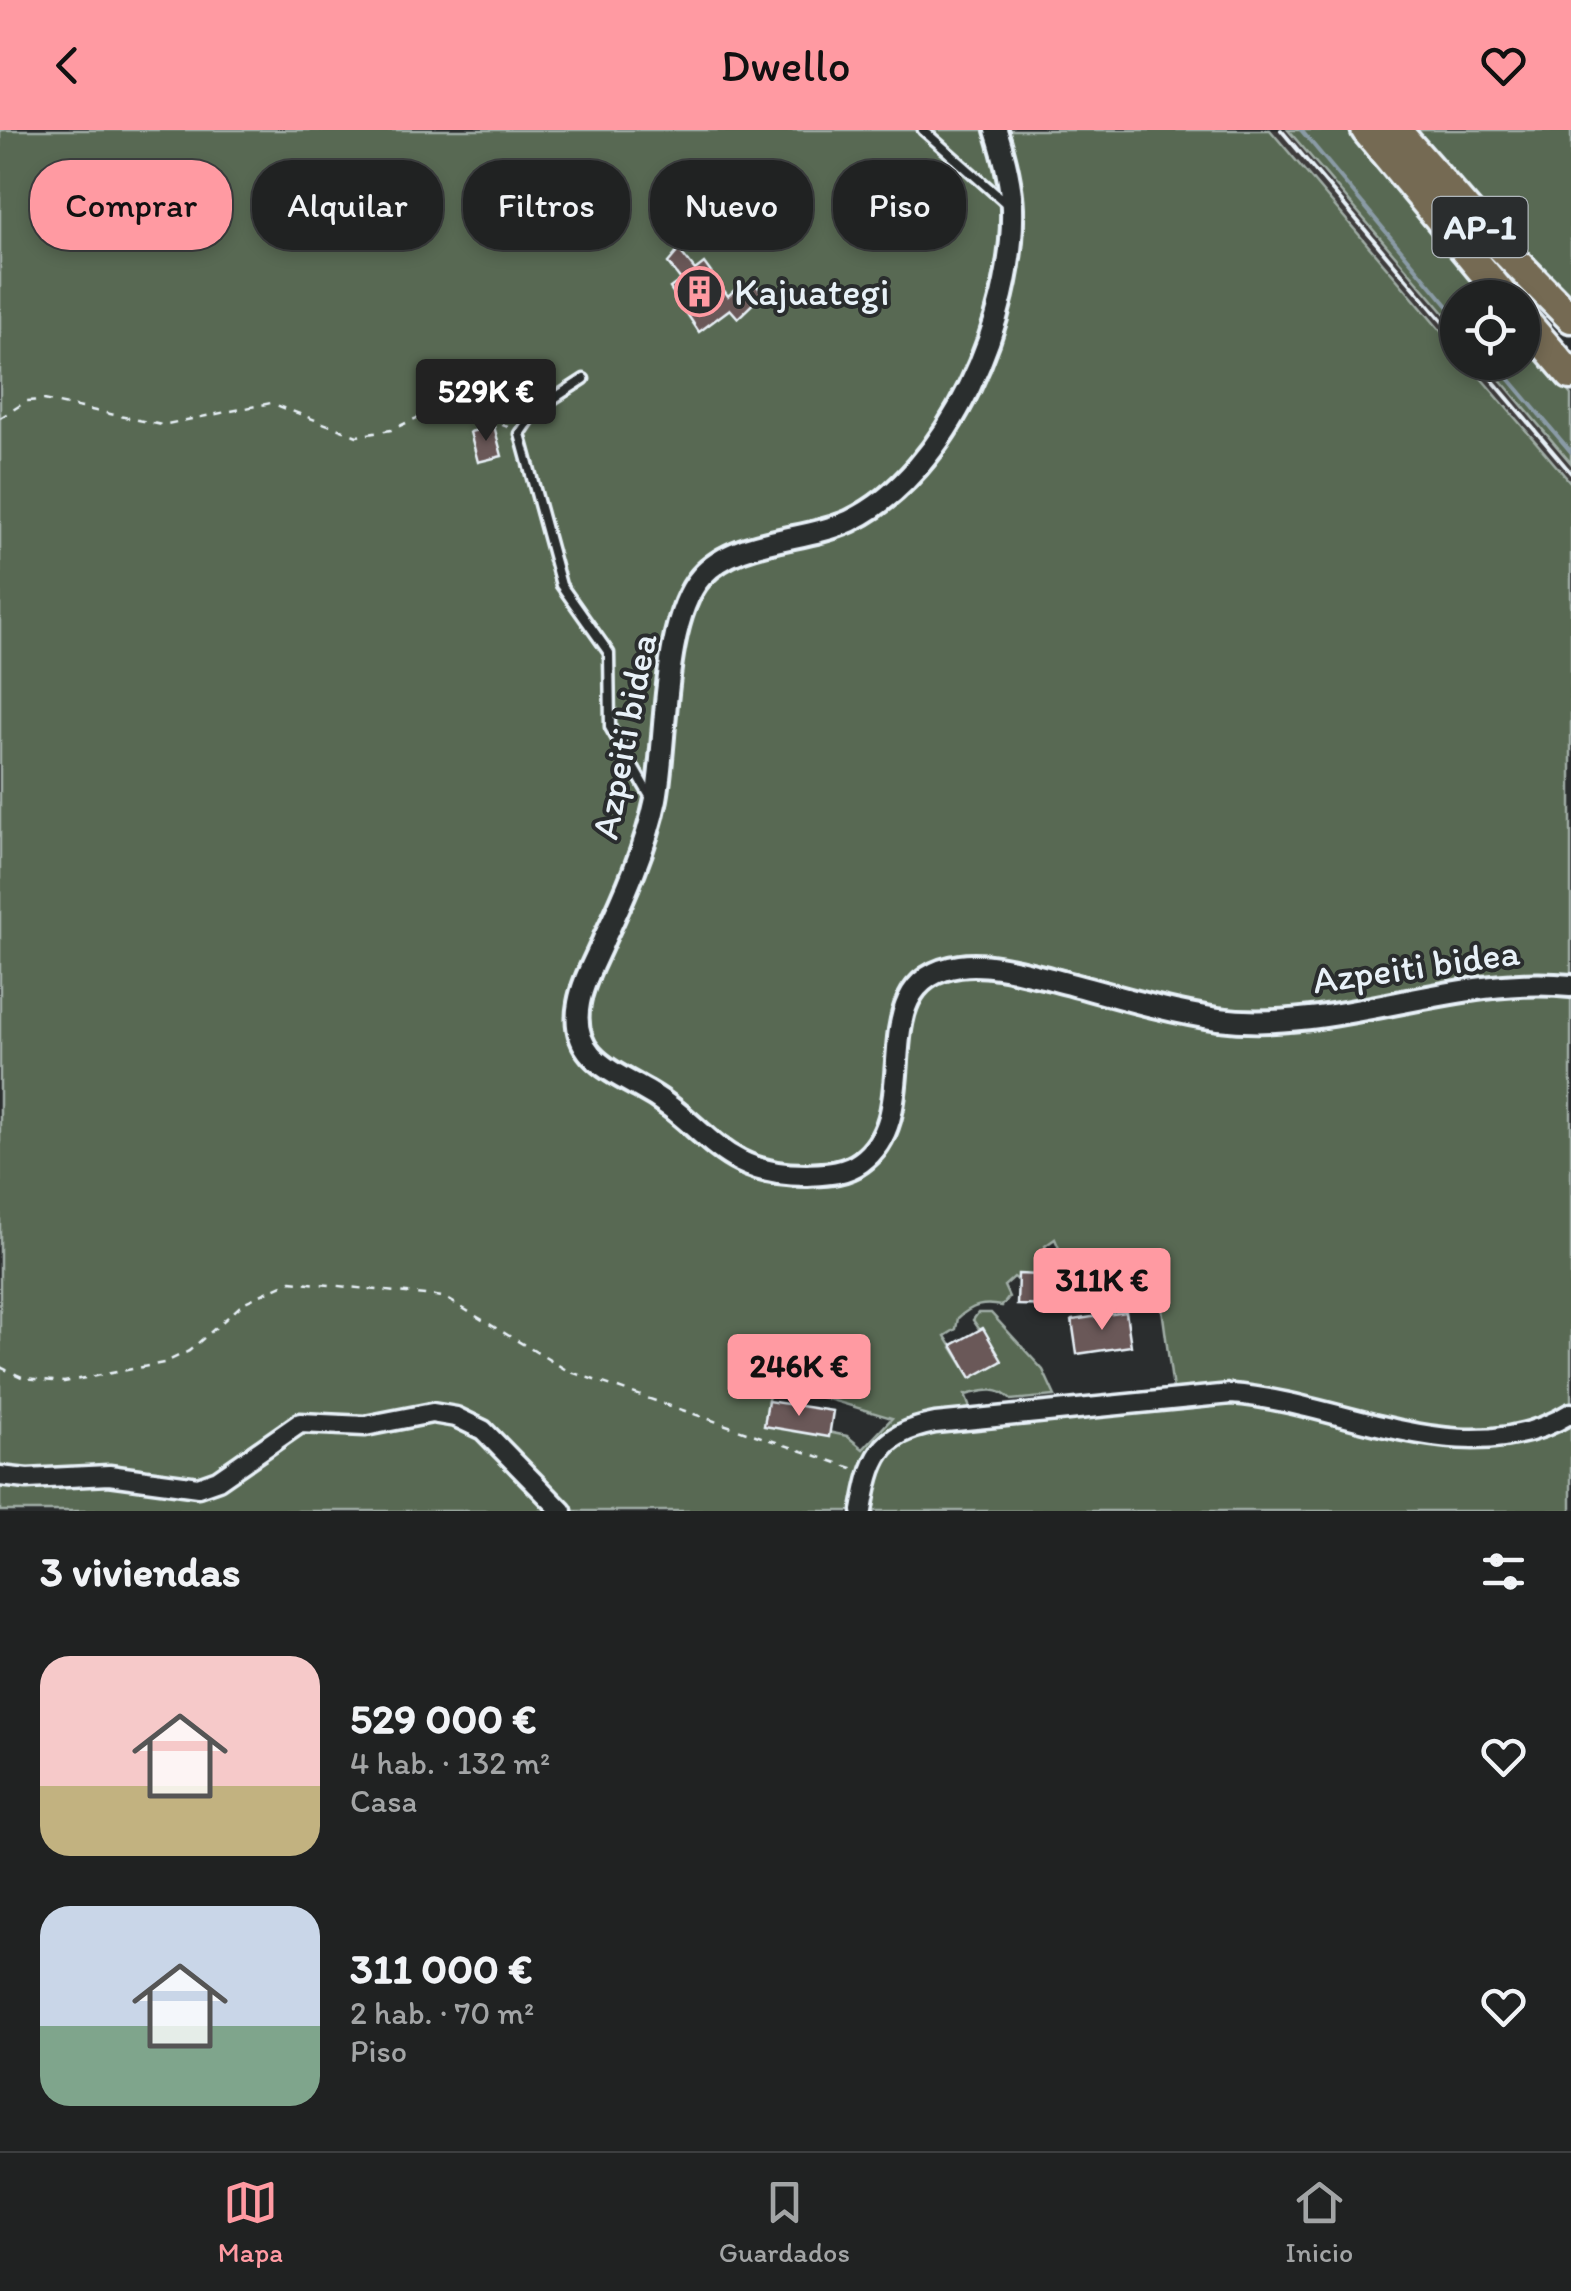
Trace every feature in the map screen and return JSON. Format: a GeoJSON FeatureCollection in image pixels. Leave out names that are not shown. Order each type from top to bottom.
{"type":"FeatureCollection","features":[{"type":"Feature","properties":{"kind":"highway","name":"AP-1"},"geometry":{"type":"LineString","coordinates":[[1366,130],[1490,280]]}},
{"type":"Feature","properties":{"kind":"highway","name":"AP-1"},"geometry":{"type":"LineString","coordinates":[[1396,130],[1481,228],[1571,318]]}},
{"type":"Feature","properties":{"kind":"highway"},"geometry":{"type":"LineString","coordinates":[[1540,339],[1571,374]]}},
{"type":"Feature","properties":{"kind":"main road","name":"Azpeiti bidea"},"geometry":{"type":"LineString","coordinates":[[996,130],[1012,208],[1008,264],[981,361],[950,420],[919,464],[887,496],[854,518],[729,557],[706,572],[693,589],[683,613],[664,712],[654,805],[628,884],[584,983],[578,1034],[597,1064],[667,1103],[722,1152],[758,1171],[832,1173],[854,1167],[870,1154],[885,1133],[896,1103],[904,1005],[925,979],[955,967],[1000,968],[1234,1020],[1296,1018],[1500,985],[1571,986]]}},
{"type":"Feature","properties":{"kind":"street"},"geometry":{"type":"LineString","coordinates":[[862,1511],[868,1474],[888,1443],[927,1425],[1185,1396],[1266,1397],[1418,1433],[1484,1440],[1528,1434],[1571,1413]]}},
{"type":"Feature","properties":{"kind":"street"},"geometry":{"type":"LineString","coordinates":[[0,1476],[36,1479],[109,1475],[198,1487],[218,1480],[300,1423],[366,1426],[432,1412],[456,1417],[483,1430],[562,1511]]}},
{"type":"Feature","properties":{"kind":"lane"},"geometry":{"type":"LineString","coordinates":[[923,130],[1012,208]]}},
{"type":"Feature","properties":{"kind":"lane"},"geometry":{"type":"LineString","coordinates":[[584,379],[544,403],[519,430],[561,585],[611,658],[610,728],[654,805]]}},
{"type":"Feature","properties":{"kind":"path"},"geometry":{"type":"LineString","coordinates":[[0,418],[38,400],[162,426],[271,403],[344,433],[365,436],[398,428],[447,404],[519,430]]}},
{"type":"Feature","properties":{"kind":"path"},"geometry":{"type":"LineString","coordinates":[[0,1368],[24,1378],[64,1382],[164,1364],[189,1351],[260,1292],[291,1281],[424,1292],[460,1305],[527,1350],[568,1371],[868,1474]]}},
{"type":"Feature","properties":{"kind":"shaded area"},"geometry":{"type":"Polygon","coordinates":[[[1270,130],[1288,130],[1436,303],[1440,308],[1440,330],[1270,130]]]}},
{"type":"Feature","properties":{"kind":"shaded area"},"geometry":{"type":"Polygon","coordinates":[[[1483,380],[1500,380],[1571,463],[1571,483],[1483,380]]]}},
{"type":"Feature","properties":{"kind":"green space"},"geometry":{"type":"Polygon","coordinates":[[[0,130],[1270,130],[1440,330],[1440,380],[1483,380],[1571,483],[1571,1511],[0,1511],[0,130]],[[1055,1239],[1045,1246],[1057,1279],[1022,1283],[1014,1277],[1004,1286],[1009,1297],[1002,1306],[973,1307],[958,1318],[956,1329],[945,1336],[968,1373],[997,1355],[973,1320],[978,1313],[991,1313],[1043,1370],[1055,1396],[1011,1400],[990,1390],[965,1395],[974,1419],[1174,1397],[1161,1301],[1139,1296],[1142,1263],[1095,1256],[1088,1286],[1074,1283],[1055,1239]],[[771,1382],[765,1419],[847,1436],[863,1449],[892,1418],[771,1382]]]}},
{"type":"Feature","properties":{"kind":"green space"},"geometry":{"type":"Polygon","coordinates":[[[1288,130],[1348,130],[1473,280],[1440,280],[1440,308],[1288,130]]]}},
{"type":"Feature","properties":{"kind":"green space"},"geometry":{"type":"Polygon","coordinates":[[[1414,130],[1571,130],[1571,298],[1517,245],[1414,130]]]}},
{"type":"Feature","properties":{"kind":"green space"},"geometry":{"type":"Polygon","coordinates":[[[1540,359],[1571,395],[1571,463],[1500,380],[1540,380],[1540,359]]]}},
{"type":"Feature","properties":{"kind":"building"},"geometry":{"type":"Polygon","coordinates":[[[679,250],[695,270],[704,263],[728,296],[738,287],[746,294],[756,285],[764,293],[738,318],[730,309],[699,332],[670,288],[681,280],[668,263],[679,250]]]}},
{"type":"Feature","properties":{"kind":"building"},"geometry":{"type":"Polygon","coordinates":[[[494,426],[502,456],[478,462],[470,432],[494,426]]]}},
{"type":"Feature","properties":{"kind":"building"},"geometry":{"type":"Polygon","coordinates":[[[1018,1274],[1060,1276],[1059,1306],[1017,1305],[1018,1274]]]}},
{"type":"Feature","properties":{"kind":"building"},"geometry":{"type":"Polygon","coordinates":[[[1126,1312],[1131,1346],[1077,1354],[1072,1320],[1126,1312]]]}},
{"type":"Feature","properties":{"kind":"building"},"geometry":{"type":"Polygon","coordinates":[[[983,1328],[1002,1361],[971,1378],[952,1345],[983,1328]]]}},
{"type":"Feature","properties":{"kind":"building"},"geometry":{"type":"Polygon","coordinates":[[[768,1401],[833,1411],[829,1437],[764,1426],[768,1401]]]}},
{"type":"Feature","properties":{"kind":"waterway"},"geometry":{"type":"LineString","coordinates":[[1301,130],[1440,296]]}},
{"type":"Feature","properties":{"kind":"waterway"},"geometry":{"type":"LineString","coordinates":[[1510,380],[1571,452]]}},
{"type":"Feature","properties":{"kind":"railway"},"geometry":{"type":"LineString","coordinates":[[1281,130],[1440,319]]}},
{"type":"Feature","properties":{"kind":"railway"},"geometry":{"type":"LineString","coordinates":[[1492,380],[1571,473]]}},
{"type":"Feature","properties":{"kind":"place","name":"Kajuategi"},"geometry":{"type":"Point","coordinates":[699,292]}}]}
